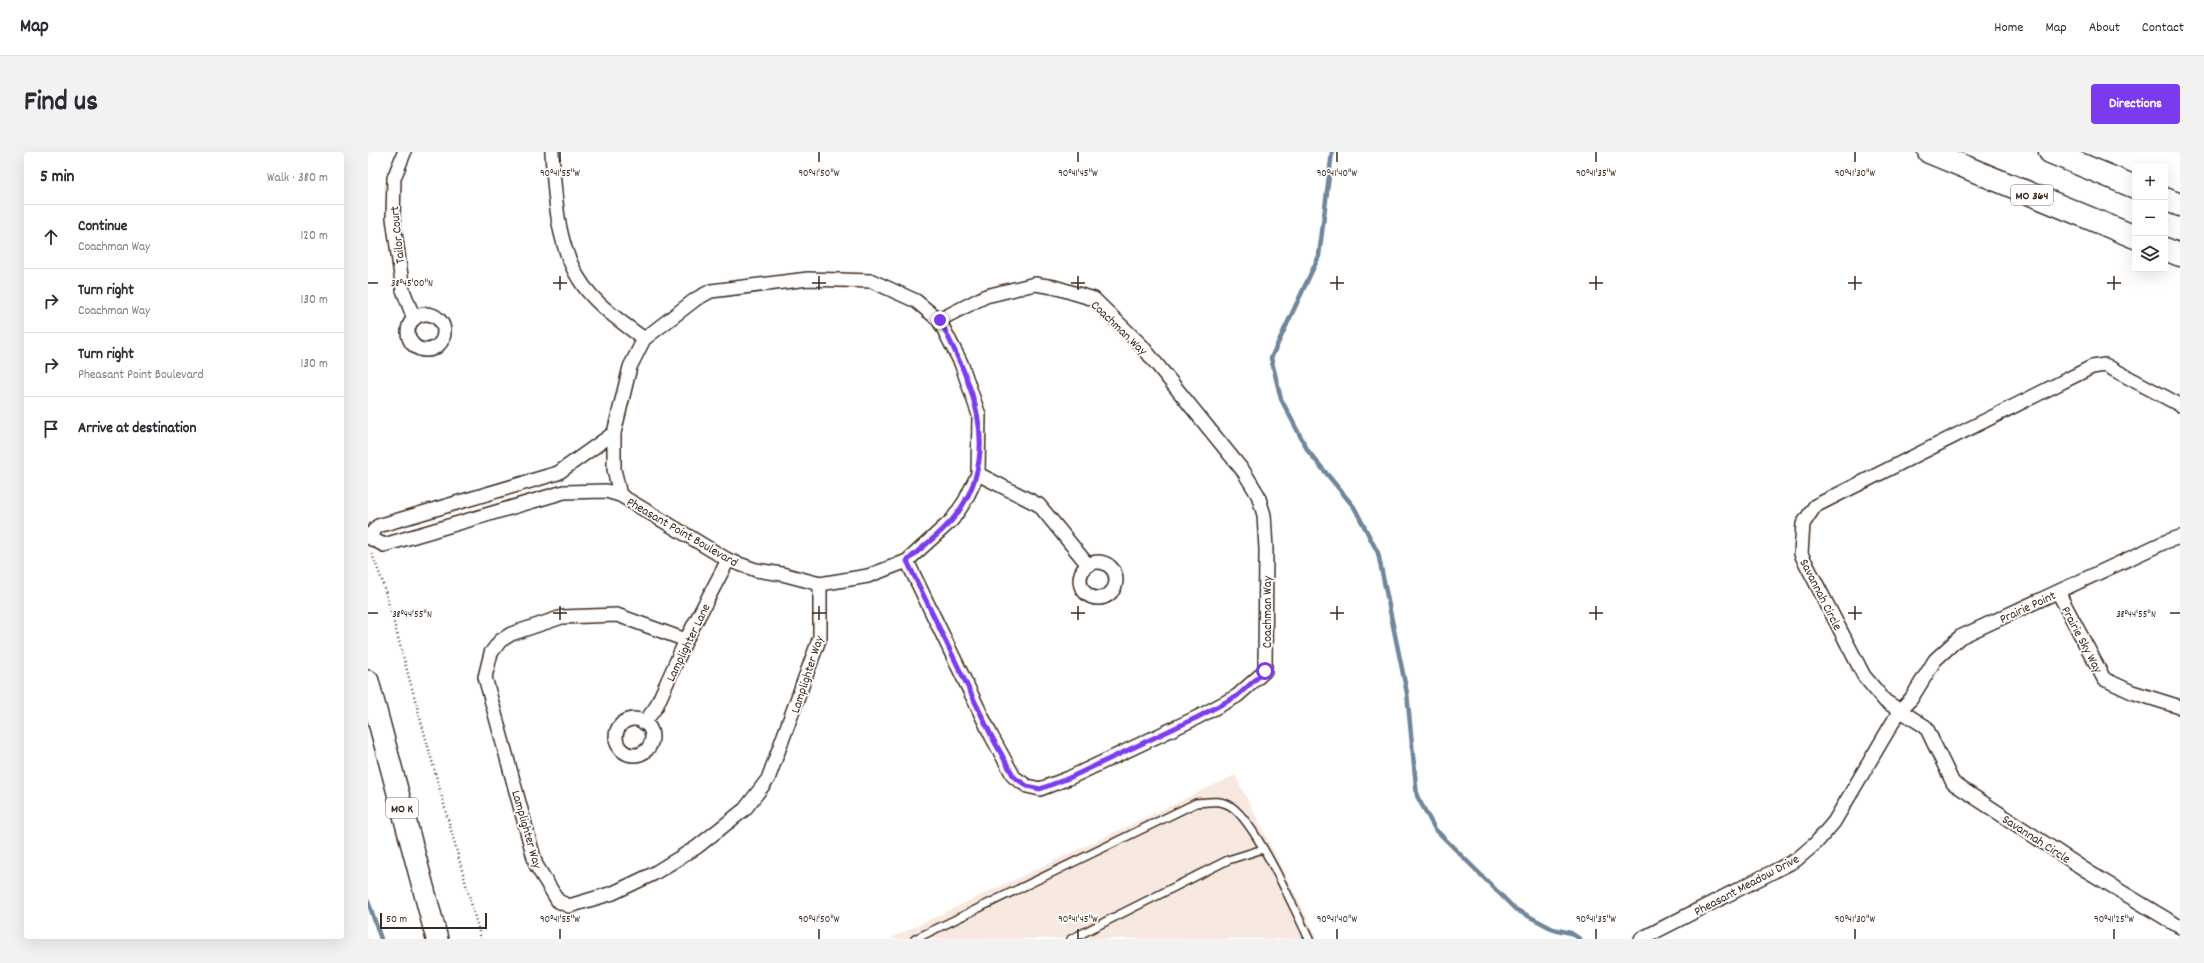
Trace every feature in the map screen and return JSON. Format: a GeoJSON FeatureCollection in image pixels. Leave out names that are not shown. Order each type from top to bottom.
{"type":"FeatureCollection","features":[{"type":"Feature","properties":{"kind":"highway","name":"MO 364"},"geometry":{"type":"LineString","coordinates":[[1929,152],[2133,236]]}},
{"type":"Feature","properties":{"kind":"highway"},"geometry":{"type":"LineString","coordinates":[[2050,152],[2132,186]]}},
{"type":"Feature","properties":{"kind":"highway"},"geometry":{"type":"LineString","coordinates":[[2168,200],[2180,205]]}},
{"type":"Feature","properties":{"kind":"highway"},"geometry":{"type":"LineString","coordinates":[[2168,250],[2180,255]]}},
{"type":"Feature","properties":{"kind":"main road","name":"MO K"},"geometry":{"type":"LineString","coordinates":[[368,681],[437,939]]}},
{"type":"Feature","properties":{"kind":"street","name":"Tailor Court"},"geometry":{"type":"LineString","coordinates":[[404,152],[394,178],[393,218],[403,290],[414,319]]}},
{"type":"Feature","properties":{"kind":"street"},"geometry":{"type":"LineString","coordinates":[[552,152],[554,186],[564,249],[578,280],[609,312],[644,339]]}},
{"type":"Feature","properties":{"kind":"street","name":"Pheasant Point Boulevard"},"geometry":{"type":"LineString","coordinates":[[369,542],[384,546],[564,492],[606,491],[620,495],[728,560],[756,570],[782,574],[820,584],[868,576],[907,561],[959,511],[978,474],[979,415],[961,363],[940,320],[916,301],[872,281],[808,279],[711,291],[696,299],[644,339],[630,367],[614,433],[614,469],[620,495]]}},
{"type":"Feature","properties":{"kind":"street","name":"Coachman Way"},"geometry":{"type":"LineString","coordinates":[[907,561],[992,737],[1014,777],[1027,786],[1040,789],[1069,778],[1198,717],[1237,696],[1265,671],[1266,549],[1264,514],[1258,494],[1244,472],[1142,346],[1094,299],[1054,287],[1035,284],[986,296],[940,320]]}},
{"type":"Feature","properties":{"kind":"street","name":"Savannah Circle"},"geometry":{"type":"LineString","coordinates":[[2180,405],[2105,366],[2092,367],[1815,506],[1803,524],[1801,554],[1864,676],[1885,701],[1926,727],[1953,783],[2087,871],[2180,927]]}},
{"type":"Feature","properties":{"kind":"street"},"geometry":{"type":"LineString","coordinates":[[369,542],[378,526],[558,473],[603,443],[614,433]]}},
{"type":"Feature","properties":{"kind":"street"},"geometry":{"type":"LineString","coordinates":[[558,473],[564,492]]}},
{"type":"Feature","properties":{"kind":"street"},"geometry":{"type":"LineString","coordinates":[[978,474],[1039,505],[1088,565]]}},
{"type":"Feature","properties":{"kind":"street"},"geometry":{"type":"LineString","coordinates":[[486,494],[492,513]]}},
{"type":"Feature","properties":{"kind":"street","name":"Prairie Point"},"geometry":{"type":"LineString","coordinates":[[1900,710],[1911,699],[1935,660],[1960,637],[2180,537]]}},
{"type":"Feature","properties":{"kind":"street","name":"Lamplighter Lane"},"geometry":{"type":"LineString","coordinates":[[644,723],[656,707],[686,640],[728,560]]}},
{"type":"Feature","properties":{"kind":"street","name":"Lamplighter Way"},"geometry":{"type":"LineString","coordinates":[[686,640],[617,615],[562,617],[511,634],[500,641],[491,653],[486,677],[534,858],[549,889],[558,902],[569,906],[584,902],[613,893],[653,874],[697,847],[745,809],[768,779],[820,637],[820,584]]}},
{"type":"Feature","properties":{"kind":"street","name":"Prairie Sky Way"},"geometry":{"type":"LineString","coordinates":[[2058,592],[2104,679],[2132,692],[2180,707]]}},
{"type":"Feature","properties":{"kind":"street","name":"Pheasant Meadow Drive"},"geometry":{"type":"LineString","coordinates":[[1641,939],[1796,860],[1816,843],[1834,822],[1900,710]]}},
{"type":"Feature","properties":{"kind":"lane"},"geometry":{"type":"LineString","coordinates":[[915,939],[1196,803],[1219,801],[1232,807],[1243,818],[1263,849],[1310,939]]}},
{"type":"Feature","properties":{"kind":"lane"},"geometry":{"type":"LineString","coordinates":[[1071,939],[1228,860],[1263,849]]}},
{"type":"Feature","properties":{"kind":"path"},"geometry":{"type":"LineString","coordinates":[[369,542],[383,583],[481,939]]}},
{"type":"Feature","properties":{"kind":"shaded area"},"geometry":{"type":"Polygon","coordinates":[[[1235,775],[1318,939],[889,939],[1235,775]]]}},
{"type":"Feature","properties":{"kind":"waterway"},"geometry":{"type":"LineString","coordinates":[[1332,152],[1319,256],[1271,358],[1281,399],[1308,451],[1354,507],[1378,553],[1407,693],[1417,796],[1435,829],[1515,909],[1553,929],[1571,933],[1580,939]]}},
{"type":"Feature","properties":{"kind":"waterway"},"geometry":{"type":"LineString","coordinates":[[368,901],[381,939]]}},
{"type":"Feature","properties":{"kind":"route"},"geometry":{"type":"LineString","coordinates":[[940,320],[961,363],[979,415],[980,430],[978,474],[965,501],[952,520],[907,561],[992,737],[1014,777],[1027,786],[1040,789],[1069,778],[1198,717],[1237,696],[1258,679],[1265,671]]}}]}
